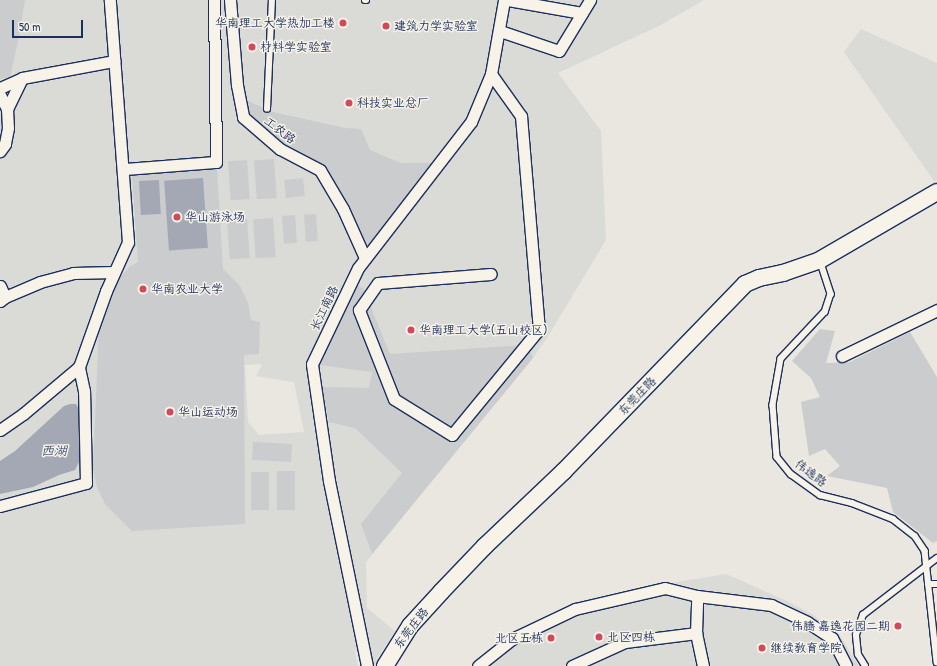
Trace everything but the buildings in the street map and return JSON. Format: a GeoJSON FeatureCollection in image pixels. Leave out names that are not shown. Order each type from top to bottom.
{"type":"FeatureCollection","features":[{"type":"Feature","properties":{"kind":"street"},"geometry":{"type":"LineString","coordinates":[[0,430],[23,414],[78,367],[106,291],[128,242],[124,169],[110,0]]}},
{"type":"Feature","properties":{"kind":"street"},"geometry":{"type":"LineString","coordinates":[[124,169],[216,162],[214,0]]}},
{"type":"Feature","properties":{"kind":"street","name":"工农路"},"geometry":{"type":"LineString","coordinates":[[230,0],[236,85],[243,117],[280,149],[320,170],[343,210],[365,258]]}},
{"type":"Feature","properties":{"kind":"street","name":"长江南路"},"geometry":{"type":"LineString","coordinates":[[368,666],[329,482],[312,364],[358,268],[471,122],[491,74],[500,31],[504,0]]}},
{"type":"Feature","properties":{"kind":"street"},"geometry":{"type":"LineString","coordinates":[[508,0],[582,14]]}},
{"type":"Feature","properties":{"kind":"street"},"geometry":{"type":"LineString","coordinates":[[500,31],[559,50],[590,0]]}},
{"type":"Feature","properties":{"kind":"street"},"geometry":{"type":"LineString","coordinates":[[0,88],[22,78],[114,61]]}},
{"type":"Feature","properties":{"kind":"street"},"geometry":{"type":"LineString","coordinates":[[491,74],[521,116],[539,329],[452,435],[394,399],[359,310],[378,283],[491,274]]}},
{"type":"Feature","properties":{"kind":"street"},"geometry":{"type":"LineString","coordinates":[[0,151],[5,144],[7,134],[7,109],[22,78]]}},
{"type":"Feature","properties":{"kind":"street"},"geometry":{"type":"LineString","coordinates":[[0,95],[7,109]]}},
{"type":"Feature","properties":{"kind":"street","name":"东莞庄路"},"geometry":{"type":"LineString","coordinates":[[385,666],[410,626],[456,575],[563,472],[745,284],[759,278],[790,271],[820,260],[937,192]]}},
{"type":"Feature","properties":{"kind":"street"},"geometry":{"type":"LineString","coordinates":[[0,286],[3,299],[40,282],[73,273],[114,272]]}},
{"type":"Feature","properties":{"kind":"street"},"geometry":{"type":"LineString","coordinates":[[842,356],[937,310]]}},
{"type":"Feature","properties":{"kind":"street"},"geometry":{"type":"LineString","coordinates":[[0,506],[86,483],[84,391],[78,367]]}},
{"type":"Feature","properties":{"kind":"street"},"geometry":{"type":"LineString","coordinates":[[478,666],[512,639],[575,609],[665,588],[697,596],[771,605],[807,622],[832,638],[846,666]]}},
{"type":"Feature","properties":{"kind":"street"},"geometry":{"type":"LineString","coordinates":[[697,596],[696,633],[703,666]]}},
{"type":"Feature","properties":{"kind":"street"},"geometry":{"type":"LineString","coordinates":[[572,666],[583,663],[625,642],[696,633]]}},
{"type":"Feature","properties":{"kind":"lane"},"geometry":{"type":"LineString","coordinates":[[267,109],[272,0]]}},
{"type":"Feature","properties":{"kind":"lane","name":"伟逸路"},"geometry":{"type":"LineString","coordinates":[[820,260],[831,294],[825,312],[781,359],[773,405],[777,457],[791,474],[820,495],[852,503],[893,519],[915,536],[925,551],[937,662]]}},
{"type":"Feature","properties":{"kind":"lane"},"geometry":{"type":"LineString","coordinates":[[865,666],[858,654],[856,635],[863,615],[937,558]]}},
{"type":"Feature","properties":{"kind":"lane"},"geometry":{"type":"LineString","coordinates":[[928,584],[937,584]]}},
{"type":"Feature","properties":{"kind":"shaded area"},"geometry":{"type":"Polygon","coordinates":[[[0,0],[704,0],[659,26],[558,73],[601,131],[606,240],[547,338],[533,358],[366,562],[367,608],[395,631],[377,659],[380,666],[368,666],[354,648],[358,666],[0,666],[0,0]],[[262,364],[245,365],[248,422],[259,435],[304,432],[294,382],[256,376],[262,364]]]}},
{"type":"Feature","properties":{"kind":"shaded area"},"geometry":{"type":"Polygon","coordinates":[[[0,0],[25,0],[10,77],[0,79],[0,0]]]}},
{"type":"Feature","properties":{"kind":"shaded area"},"geometry":{"type":"Polygon","coordinates":[[[861,29],[937,63],[937,180],[934,181],[844,52],[861,29]]]}},
{"type":"Feature","properties":{"kind":"shaded area"},"geometry":{"type":"Polygon","coordinates":[[[239,97],[273,112],[345,128],[361,129],[370,150],[401,163],[439,163],[365,258],[320,170],[243,117],[239,97]]]}},
{"type":"Feature","properties":{"kind":"shaded area"},"geometry":{"type":"Polygon","coordinates":[[[274,159],[277,198],[257,199],[254,160],[274,159]]]}},
{"type":"Feature","properties":{"kind":"shaded area"},"geometry":{"type":"Polygon","coordinates":[[[247,160],[250,199],[231,200],[228,161],[247,160]]]}},
{"type":"Feature","properties":{"kind":"shaded area","name":"华山运动场"},"geometry":{"type":"Polygon","coordinates":[[[217,169],[223,269],[240,286],[248,303],[251,320],[260,322],[259,354],[244,355],[245,524],[132,531],[105,504],[97,487],[93,469],[99,326],[104,306],[114,285],[129,267],[138,262],[132,175],[217,169]]]}},
{"type":"Feature","properties":{"kind":"shaded area"},"geometry":{"type":"Polygon","coordinates":[[[303,178],[305,196],[286,198],[284,180],[303,178]]]}},
{"type":"Feature","properties":{"kind":"shaded area"},"geometry":{"type":"Polygon","coordinates":[[[316,214],[318,241],[306,242],[304,215],[316,214]]]}},
{"type":"Feature","properties":{"kind":"shaded area"},"geometry":{"type":"Polygon","coordinates":[[[295,215],[297,243],[284,244],[282,216],[295,215]]]}},
{"type":"Feature","properties":{"kind":"shaded area"},"geometry":{"type":"Polygon","coordinates":[[[273,218],[276,257],[256,258],[253,219],[273,218]]]}},
{"type":"Feature","properties":{"kind":"shaded area"},"geometry":{"type":"Polygon","coordinates":[[[247,219],[250,258],[230,259],[227,220],[247,219]]]}},
{"type":"Feature","properties":{"kind":"shaded area"},"geometry":{"type":"Polygon","coordinates":[[[351,282],[363,288],[390,354],[527,345],[533,358],[372,554],[361,524],[402,473],[355,428],[329,422],[322,387],[369,388],[372,372],[312,364],[351,282]]]}},
{"type":"Feature","properties":{"kind":"shaded area"},"geometry":{"type":"Polygon","coordinates":[[[820,329],[835,331],[826,363],[850,362],[910,332],[937,377],[937,541],[933,543],[893,512],[887,488],[827,476],[840,466],[825,449],[809,456],[801,402],[820,397],[811,378],[792,361],[820,329]]]}},
{"type":"Feature","properties":{"kind":"shaded area"},"geometry":{"type":"Polygon","coordinates":[[[253,442],[292,444],[291,462],[252,460],[253,442]]]}},
{"type":"Feature","properties":{"kind":"shaded area"},"geometry":{"type":"Polygon","coordinates":[[[277,471],[295,471],[295,510],[277,510],[277,471]]]}},
{"type":"Feature","properties":{"kind":"shaded area"},"geometry":{"type":"Polygon","coordinates":[[[251,472],[269,472],[269,510],[251,510],[251,472]]]}},
{"type":"Feature","properties":{"kind":"shaded area"},"geometry":{"type":"Polygon","coordinates":[[[726,574],[787,601],[812,614],[835,633],[837,631],[859,666],[473,666],[512,634],[576,604],[634,589],[726,574]]]}},
{"type":"Feature","properties":{"kind":"water"},"geometry":{"type":"Polygon","coordinates":[[[203,178],[208,248],[169,251],[164,181],[203,178]]]}},
{"type":"Feature","properties":{"kind":"water"},"geometry":{"type":"Polygon","coordinates":[[[159,180],[161,214],[141,215],[139,181],[159,180]]]}},
{"type":"Feature","properties":{"kind":"water","name":"西湖"},"geometry":{"type":"Polygon","coordinates":[[[76,404],[80,411],[81,449],[79,462],[75,470],[59,475],[33,487],[0,494],[0,461],[15,451],[64,406],[76,404]]]}},
{"type":"Feature","properties":{"kind":"place","name":"华南理工大学热加工楼"},"geometry":{"type":"Point","coordinates":[343,23]}},
{"type":"Feature","properties":{"kind":"place","name":"建筑力学实验室"},"geometry":{"type":"Point","coordinates":[386,26]}},
{"type":"Feature","properties":{"kind":"place","name":"材料学实验室"},"geometry":{"type":"Point","coordinates":[252,47]}},
{"type":"Feature","properties":{"kind":"place","name":"科技实业总厂"},"geometry":{"type":"Point","coordinates":[349,103]}},
{"type":"Feature","properties":{"kind":"place","name":"华山游泳场"},"geometry":{"type":"Point","coordinates":[177,217]}},
{"type":"Feature","properties":{"kind":"place","name":"华南农业大学"},"geometry":{"type":"Point","coordinates":[143,289]}},
{"type":"Feature","properties":{"kind":"place","name":"华南理工大学(五山校区)"},"geometry":{"type":"Point","coordinates":[411,330]}},
{"type":"Feature","properties":{"kind":"place","name":"华山运动场"},"geometry":{"type":"Point","coordinates":[170,412]}},
{"type":"Feature","properties":{"kind":"place","name":"伟腾 嘉逸花园二期"},"geometry":{"type":"Point","coordinates":[898,626]}},
{"type":"Feature","properties":{"kind":"place","name":"北区四栋"},"geometry":{"type":"Point","coordinates":[599,637]}},
{"type":"Feature","properties":{"kind":"place","name":"北区五栋"},"geometry":{"type":"Point","coordinates":[551,638]}},
{"type":"Feature","properties":{"kind":"place","name":"继续教育学院"},"geometry":{"type":"Point","coordinates":[762,648]}}]}
